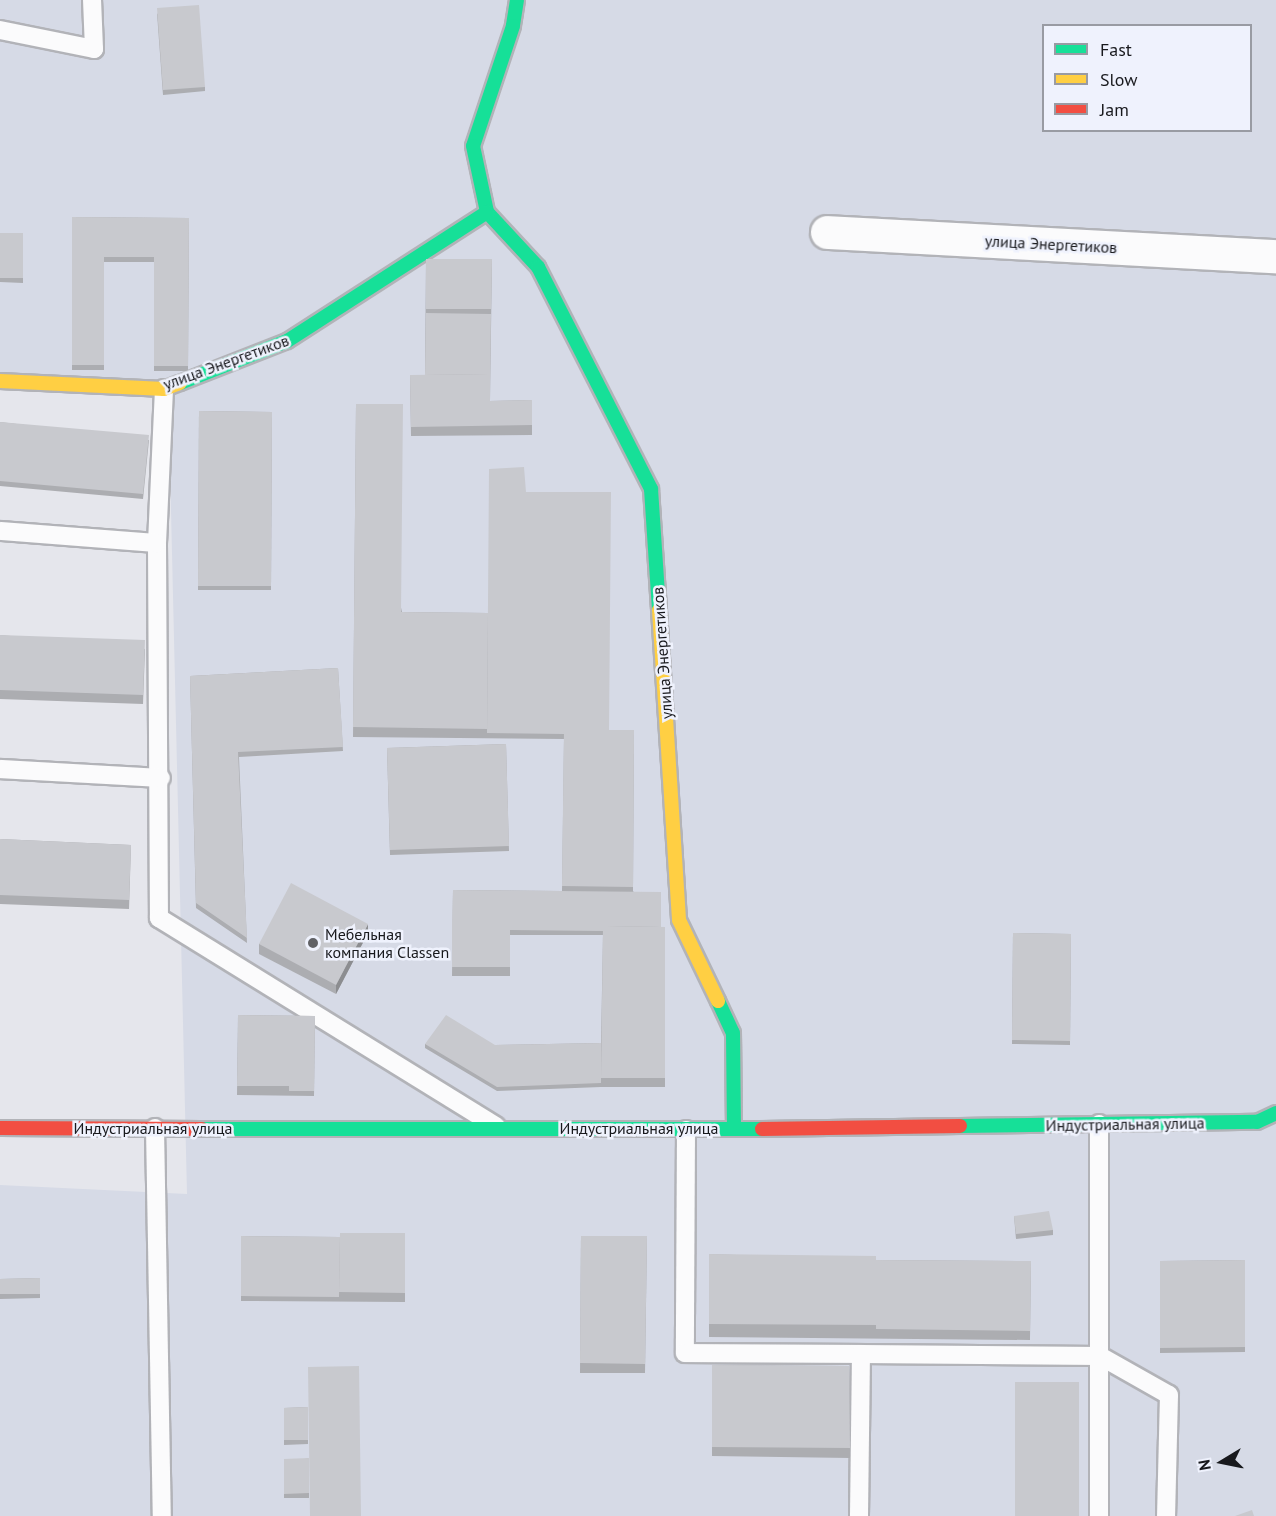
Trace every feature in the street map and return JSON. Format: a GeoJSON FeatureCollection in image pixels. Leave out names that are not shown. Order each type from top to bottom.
{"type":"FeatureCollection","features":[{"type":"Feature","properties":{"kind":"street"},"geometry":{"type":"LineString","coordinates":[[487,212],[474,146],[513,26],[517,0]]}},
{"type":"Feature","properties":{"kind":"street","name":"улица Энергетиков"},"geometry":{"type":"LineString","coordinates":[[0,381],[164,389],[288,341],[487,212],[538,267],[651,489],[679,920],[733,1033],[734,1128]]}},
{"type":"Feature","properties":{"kind":"street","name":"улица Энергетиков"},"geometry":{"type":"LineString","coordinates":[[827,231],[1276,256]]}},
{"type":"Feature","properties":{"kind":"street","name":"Индустриальная улица"},"geometry":{"type":"LineString","coordinates":[[0,1128],[499,1127],[686,1130],[1257,1122],[1276,1113]]}},
{"type":"Feature","properties":{"kind":"lane"},"geometry":{"type":"LineString","coordinates":[[0,30],[94,49],[92,0]]}},
{"type":"Feature","properties":{"kind":"lane"},"geometry":{"type":"LineString","coordinates":[[164,389],[157,543],[161,778],[159,918],[499,1127]]}},
{"type":"Feature","properties":{"kind":"lane"},"geometry":{"type":"LineString","coordinates":[[0,531],[157,543]]}},
{"type":"Feature","properties":{"kind":"lane"},"geometry":{"type":"LineString","coordinates":[[0,769],[161,778]]}},
{"type":"Feature","properties":{"kind":"lane"},"geometry":{"type":"LineString","coordinates":[[1099,1124],[1099,1516]]}},
{"type":"Feature","properties":{"kind":"lane"},"geometry":{"type":"LineString","coordinates":[[155,1128],[162,1516]]}},
{"type":"Feature","properties":{"kind":"lane"},"geometry":{"type":"LineString","coordinates":[[686,1130],[685,1353],[1100,1356],[1169,1395],[1166,1516]]}},
{"type":"Feature","properties":{"kind":"lane"},"geometry":{"type":"LineString","coordinates":[[860,1516],[861,1354]]}},
{"type":"Feature","properties":{"kind":"shaded area"},"geometry":{"type":"Polygon","coordinates":[[[0,0],[1276,0],[1276,1516],[0,1516],[0,1185],[187,1194],[168,382],[0,374],[0,0]]]}},
{"type":"Feature","properties":{"kind":"building"},"geometry":{"type":"Polygon","coordinates":[[[199,5],[205,87],[163,90],[157,8],[199,5]]]}},
{"type":"Feature","properties":{"kind":"building"},"geometry":{"type":"Polygon","coordinates":[[[72,217],[189,218],[188,366],[154,366],[154,257],[104,257],[104,365],[72,365],[72,217]]]}},
{"type":"Feature","properties":{"kind":"building"},"geometry":{"type":"Polygon","coordinates":[[[0,233],[23,233],[23,278],[0,278],[0,233]]]}},
{"type":"Feature","properties":{"kind":"building"},"geometry":{"type":"Polygon","coordinates":[[[426,259],[492,259],[491,309],[426,309],[426,259]]]}},
{"type":"Feature","properties":{"kind":"building"},"geometry":{"type":"Polygon","coordinates":[[[426,313],[491,314],[490,378],[490,374],[425,375],[426,313]]]}},
{"type":"Feature","properties":{"kind":"building"},"geometry":{"type":"Polygon","coordinates":[[[490,374],[490,401],[532,400],[532,425],[411,427],[410,375],[490,374]]]}},
{"type":"Feature","properties":{"kind":"building"},"geometry":{"type":"Polygon","coordinates":[[[356,404],[403,404],[401,612],[488,613],[487,729],[353,727],[356,404]]]}},
{"type":"Feature","properties":{"kind":"building"},"geometry":{"type":"Polygon","coordinates":[[[199,411],[272,412],[271,586],[198,586],[199,411]]]}},
{"type":"Feature","properties":{"kind":"building"},"geometry":{"type":"Polygon","coordinates":[[[0,422],[149,435],[143,494],[0,481],[0,422]]]}},
{"type":"Feature","properties":{"kind":"building"},"geometry":{"type":"Polygon","coordinates":[[[524,467],[526,492],[611,492],[609,730],[564,730],[564,734],[487,733],[489,469],[524,467]]]}},
{"type":"Feature","properties":{"kind":"building"},"geometry":{"type":"Polygon","coordinates":[[[0,635],[145,640],[143,695],[0,690],[0,635]]]}},
{"type":"Feature","properties":{"kind":"building"},"geometry":{"type":"Polygon","coordinates":[[[338,668],[343,747],[238,752],[247,938],[196,903],[190,676],[338,668]]]}},
{"type":"Feature","properties":{"kind":"building"},"geometry":{"type":"Polygon","coordinates":[[[564,730],[634,730],[633,887],[562,886],[564,730]]]}},
{"type":"Feature","properties":{"kind":"building"},"geometry":{"type":"Polygon","coordinates":[[[506,744],[509,846],[390,850],[387,748],[506,744]]]}},
{"type":"Feature","properties":{"kind":"building"},"geometry":{"type":"Polygon","coordinates":[[[0,839],[131,845],[129,900],[0,895],[0,839]]]}},
{"type":"Feature","properties":{"kind":"building","name":"Мебельная компания Сlassen"},"geometry":{"type":"Polygon","coordinates":[[[291,883],[368,924],[336,985],[259,944],[291,883]]]}},
{"type":"Feature","properties":{"kind":"building"},"geometry":{"type":"Polygon","coordinates":[[[453,890],[661,892],[661,927],[603,926],[603,931],[510,930],[510,925],[452,925],[453,890]]]}},
{"type":"Feature","properties":{"kind":"building"},"geometry":{"type":"Polygon","coordinates":[[[452,925],[510,925],[510,967],[452,967],[452,925]]]}},
{"type":"Feature","properties":{"kind":"building"},"geometry":{"type":"Polygon","coordinates":[[[603,926],[665,927],[665,1078],[601,1078],[603,926]]]}},
{"type":"Feature","properties":{"kind":"building"},"geometry":{"type":"Polygon","coordinates":[[[1013,933],[1071,934],[1070,1041],[1012,1040],[1013,933]]]}},
{"type":"Feature","properties":{"kind":"building"},"geometry":{"type":"Polygon","coordinates":[[[238,1015],[315,1016],[314,1091],[289,1091],[289,1037],[238,1037],[238,1015]]]}},
{"type":"Feature","properties":{"kind":"building"},"geometry":{"type":"Polygon","coordinates":[[[446,1015],[495,1045],[601,1043],[601,1083],[497,1087],[425,1044],[446,1015]]]}},
{"type":"Feature","properties":{"kind":"building"},"geometry":{"type":"Polygon","coordinates":[[[238,1037],[289,1037],[289,1086],[237,1086],[238,1037]]]}},
{"type":"Feature","properties":{"kind":"building"},"geometry":{"type":"Polygon","coordinates":[[[1049,1211],[1053,1230],[1016,1234],[1014,1216],[1049,1211]]]}},
{"type":"Feature","properties":{"kind":"building"},"geometry":{"type":"Polygon","coordinates":[[[340,1233],[405,1233],[405,1293],[339,1292],[340,1233]]]}},
{"type":"Feature","properties":{"kind":"building"},"geometry":{"type":"Polygon","coordinates":[[[241,1236],[340,1237],[339,1297],[241,1296],[241,1236]]]}},
{"type":"Feature","properties":{"kind":"building"},"geometry":{"type":"Polygon","coordinates":[[[581,1236],[647,1236],[645,1364],[580,1363],[581,1236]]]}},
{"type":"Feature","properties":{"kind":"building"},"geometry":{"type":"Polygon","coordinates":[[[709,1254],[876,1256],[876,1325],[709,1324],[709,1254]]]}},
{"type":"Feature","properties":{"kind":"building"},"geometry":{"type":"Polygon","coordinates":[[[876,1260],[1031,1261],[1030,1331],[876,1329],[876,1260]]]}},
{"type":"Feature","properties":{"kind":"building"},"geometry":{"type":"Polygon","coordinates":[[[1245,1260],[1245,1347],[1160,1348],[1160,1261],[1245,1260]]]}},
{"type":"Feature","properties":{"kind":"building"},"geometry":{"type":"Polygon","coordinates":[[[40,1278],[40,1294],[0,1294],[0,1279],[40,1278]]]}},
{"type":"Feature","properties":{"kind":"building"},"geometry":{"type":"Polygon","coordinates":[[[712,1365],[849,1366],[850,1448],[712,1447],[712,1365]]]}},
{"type":"Feature","properties":{"kind":"building"},"geometry":{"type":"Polygon","coordinates":[[[359,1366],[361,1516],[310,1516],[308,1367],[359,1366]]]}},
{"type":"Feature","properties":{"kind":"building"},"geometry":{"type":"Polygon","coordinates":[[[1015,1382],[1079,1382],[1079,1516],[1015,1516],[1015,1382]]]}},
{"type":"Feature","properties":{"kind":"building"},"geometry":{"type":"Polygon","coordinates":[[[308,1407],[308,1440],[284,1440],[284,1408],[308,1407]]]}},
{"type":"Feature","properties":{"kind":"building"},"geometry":{"type":"Polygon","coordinates":[[[309,1458],[309,1493],[284,1494],[284,1459],[309,1458]]]}},
{"type":"Feature","properties":{"kind":"building"},"geometry":{"type":"Polygon","coordinates":[[[1252,1510],[1254,1516],[1235,1516],[1252,1510]]]}},
{"type":"Feature","properties":{"kind":"traffic: fast"},"geometry":{"type":"LineString","coordinates":[[517,0],[513,26],[473,146],[487,212],[538,267],[651,489],[659,610]]}},
{"type":"Feature","properties":{"kind":"traffic: fast"},"geometry":{"type":"LineString","coordinates":[[180,383],[287,341],[487,212]]}},
{"type":"Feature","properties":{"kind":"traffic: fast"},"geometry":{"type":"LineString","coordinates":[[718,1001],[733,1033],[734,1128]]}},
{"type":"Feature","properties":{"kind":"traffic: fast"},"geometry":{"type":"LineString","coordinates":[[960,1126],[1257,1122],[1276,1113]]}},
{"type":"Feature","properties":{"kind":"traffic: fast"},"geometry":{"type":"LineString","coordinates":[[202,1129],[762,1129]]}},
{"type":"Feature","properties":{"kind":"traffic: slow"},"geometry":{"type":"LineString","coordinates":[[0,381],[164,389],[180,383]]}},
{"type":"Feature","properties":{"kind":"traffic: slow"},"geometry":{"type":"LineString","coordinates":[[659,610],[679,920],[718,1001]]}},
{"type":"Feature","properties":{"kind":"traffic: jam"},"geometry":{"type":"LineString","coordinates":[[762,1129],[960,1126]]}},
{"type":"Feature","properties":{"kind":"traffic: jam"},"geometry":{"type":"LineString","coordinates":[[0,1128],[202,1129]]}},
{"type":"Feature","properties":{"kind":"place","name":"Мебельная компания Сlassen"},"geometry":{"type":"Point","coordinates":[313,943]}}]}
